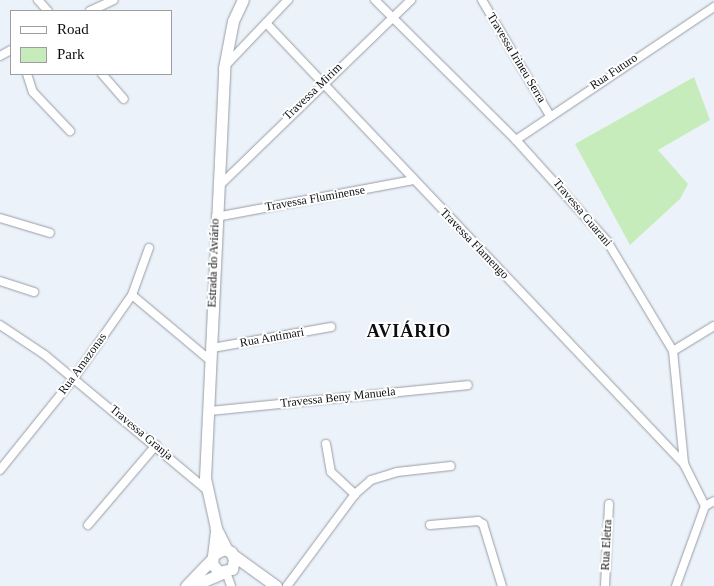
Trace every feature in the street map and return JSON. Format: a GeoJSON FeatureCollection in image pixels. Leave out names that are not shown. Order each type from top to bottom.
{"type":"FeatureCollection","features":[{"type":"Feature","properties":{"kind":"street"},"geometry":{"type":"LineString","coordinates":[[38,0],[47,10]]}},
{"type":"Feature","properties":{"kind":"street"},"geometry":{"type":"LineString","coordinates":[[92,10],[114,0]]}},
{"type":"Feature","properties":{"kind":"street","name":"Estrada do Aviário"},"geometry":{"type":"LineString","coordinates":[[230,553],[216,528],[206,490],[216,217],[224,68],[233,21],[243,0]]}},
{"type":"Feature","properties":{"kind":"street"},"geometry":{"type":"LineString","coordinates":[[224,68],[288,0]]}},
{"type":"Feature","properties":{"kind":"street","name":"Travessa Guarani"},"geometry":{"type":"LineString","coordinates":[[375,0],[516,140],[607,241],[673,350],[684,464],[705,506]]}},
{"type":"Feature","properties":{"kind":"street","name":"Travessa Mirim"},"geometry":{"type":"LineString","coordinates":[[218,187],[323,81],[411,0]]}},
{"type":"Feature","properties":{"kind":"street","name":"Travessa Irineu Serra"},"geometry":{"type":"LineString","coordinates":[[482,0],[550,116]]}},
{"type":"Feature","properties":{"kind":"street","name":"Rua Futuro"},"geometry":{"type":"LineString","coordinates":[[516,140],[714,6]]}},
{"type":"Feature","properties":{"kind":"street","name":"Travessa Flamengo"},"geometry":{"type":"LineString","coordinates":[[266,23],[684,464]]}},
{"type":"Feature","properties":{"kind":"street"},"geometry":{"type":"LineString","coordinates":[[27,75],[33,92],[70,131]]}},
{"type":"Feature","properties":{"kind":"street"},"geometry":{"type":"LineString","coordinates":[[103,75],[124,99]]}},
{"type":"Feature","properties":{"kind":"street","name":"Travessa Fluminense"},"geometry":{"type":"LineString","coordinates":[[216,217],[414,180]]}},
{"type":"Feature","properties":{"kind":"street"},"geometry":{"type":"LineString","coordinates":[[0,218],[50,233]]}},
{"type":"Feature","properties":{"kind":"street","name":"Rua Amazonas"},"geometry":{"type":"LineString","coordinates":[[0,470],[74,378],[132,295],[149,248]]}},
{"type":"Feature","properties":{"kind":"street"},"geometry":{"type":"LineString","coordinates":[[0,280],[34,292]]}},
{"type":"Feature","properties":{"kind":"street"},"geometry":{"type":"LineString","coordinates":[[132,295],[211,361]]}},
{"type":"Feature","properties":{"kind":"street","name":"Travessa Granja"},"geometry":{"type":"LineString","coordinates":[[0,326],[74,378],[156,444],[206,490]]}},
{"type":"Feature","properties":{"kind":"street"},"geometry":{"type":"LineString","coordinates":[[673,350],[714,326]]}},
{"type":"Feature","properties":{"kind":"street","name":"Rua Antimari"},"geometry":{"type":"LineString","coordinates":[[212,348],[331,328]]}},
{"type":"Feature","properties":{"kind":"street","name":"Travessa Beny Manuela"},"geometry":{"type":"LineString","coordinates":[[209,411],[468,385]]}},
{"type":"Feature","properties":{"kind":"street"},"geometry":{"type":"LineString","coordinates":[[88,525],[156,444]]}},
{"type":"Feature","properties":{"kind":"street"},"geometry":{"type":"LineString","coordinates":[[326,444],[332,472],[355,494]]}},
{"type":"Feature","properties":{"kind":"street"},"geometry":{"type":"LineString","coordinates":[[287,586],[355,494],[381,476],[451,466]]}},
{"type":"Feature","properties":{"kind":"street"},"geometry":{"type":"LineString","coordinates":[[676,586],[705,506],[714,501]]}},
{"type":"Feature","properties":{"kind":"street","name":"Rua Eletra"},"geometry":{"type":"LineString","coordinates":[[605,586],[609,504]]}},
{"type":"Feature","properties":{"kind":"street"},"geometry":{"type":"LineString","coordinates":[[430,525],[478,521],[483,524],[502,586]]}},
{"type":"Feature","properties":{"kind":"street","name":"Estrada do Aviário"},"geometry":{"type":"LineString","coordinates":[[212,557],[216,528]]}},
{"type":"Feature","properties":{"kind":"street"},"geometry":{"type":"LineString","coordinates":[[192,586],[226,572],[234,563],[230,553]]}},
{"type":"Feature","properties":{"kind":"street"},"geometry":{"type":"LineString","coordinates":[[186,586],[212,557],[230,553],[276,586]]}},
{"type":"Feature","properties":{"kind":"street"},"geometry":{"type":"LineString","coordinates":[[212,557],[213,568],[226,572],[258,574]]}},
{"type":"Feature","properties":{"kind":"street"},"geometry":{"type":"LineString","coordinates":[[226,572],[231,586]]}},
{"type":"Feature","properties":{"kind":"green space"},"geometry":{"type":"Polygon","coordinates":[[[694,77],[710,120],[658,150],[688,184],[680,199],[630,245],[575,144],[694,77]]]}},
{"type":"Feature","properties":{"kind":"district","name":"AVIÁRIO"},"geometry":{"type":"Point","coordinates":[409,331]}}]}
